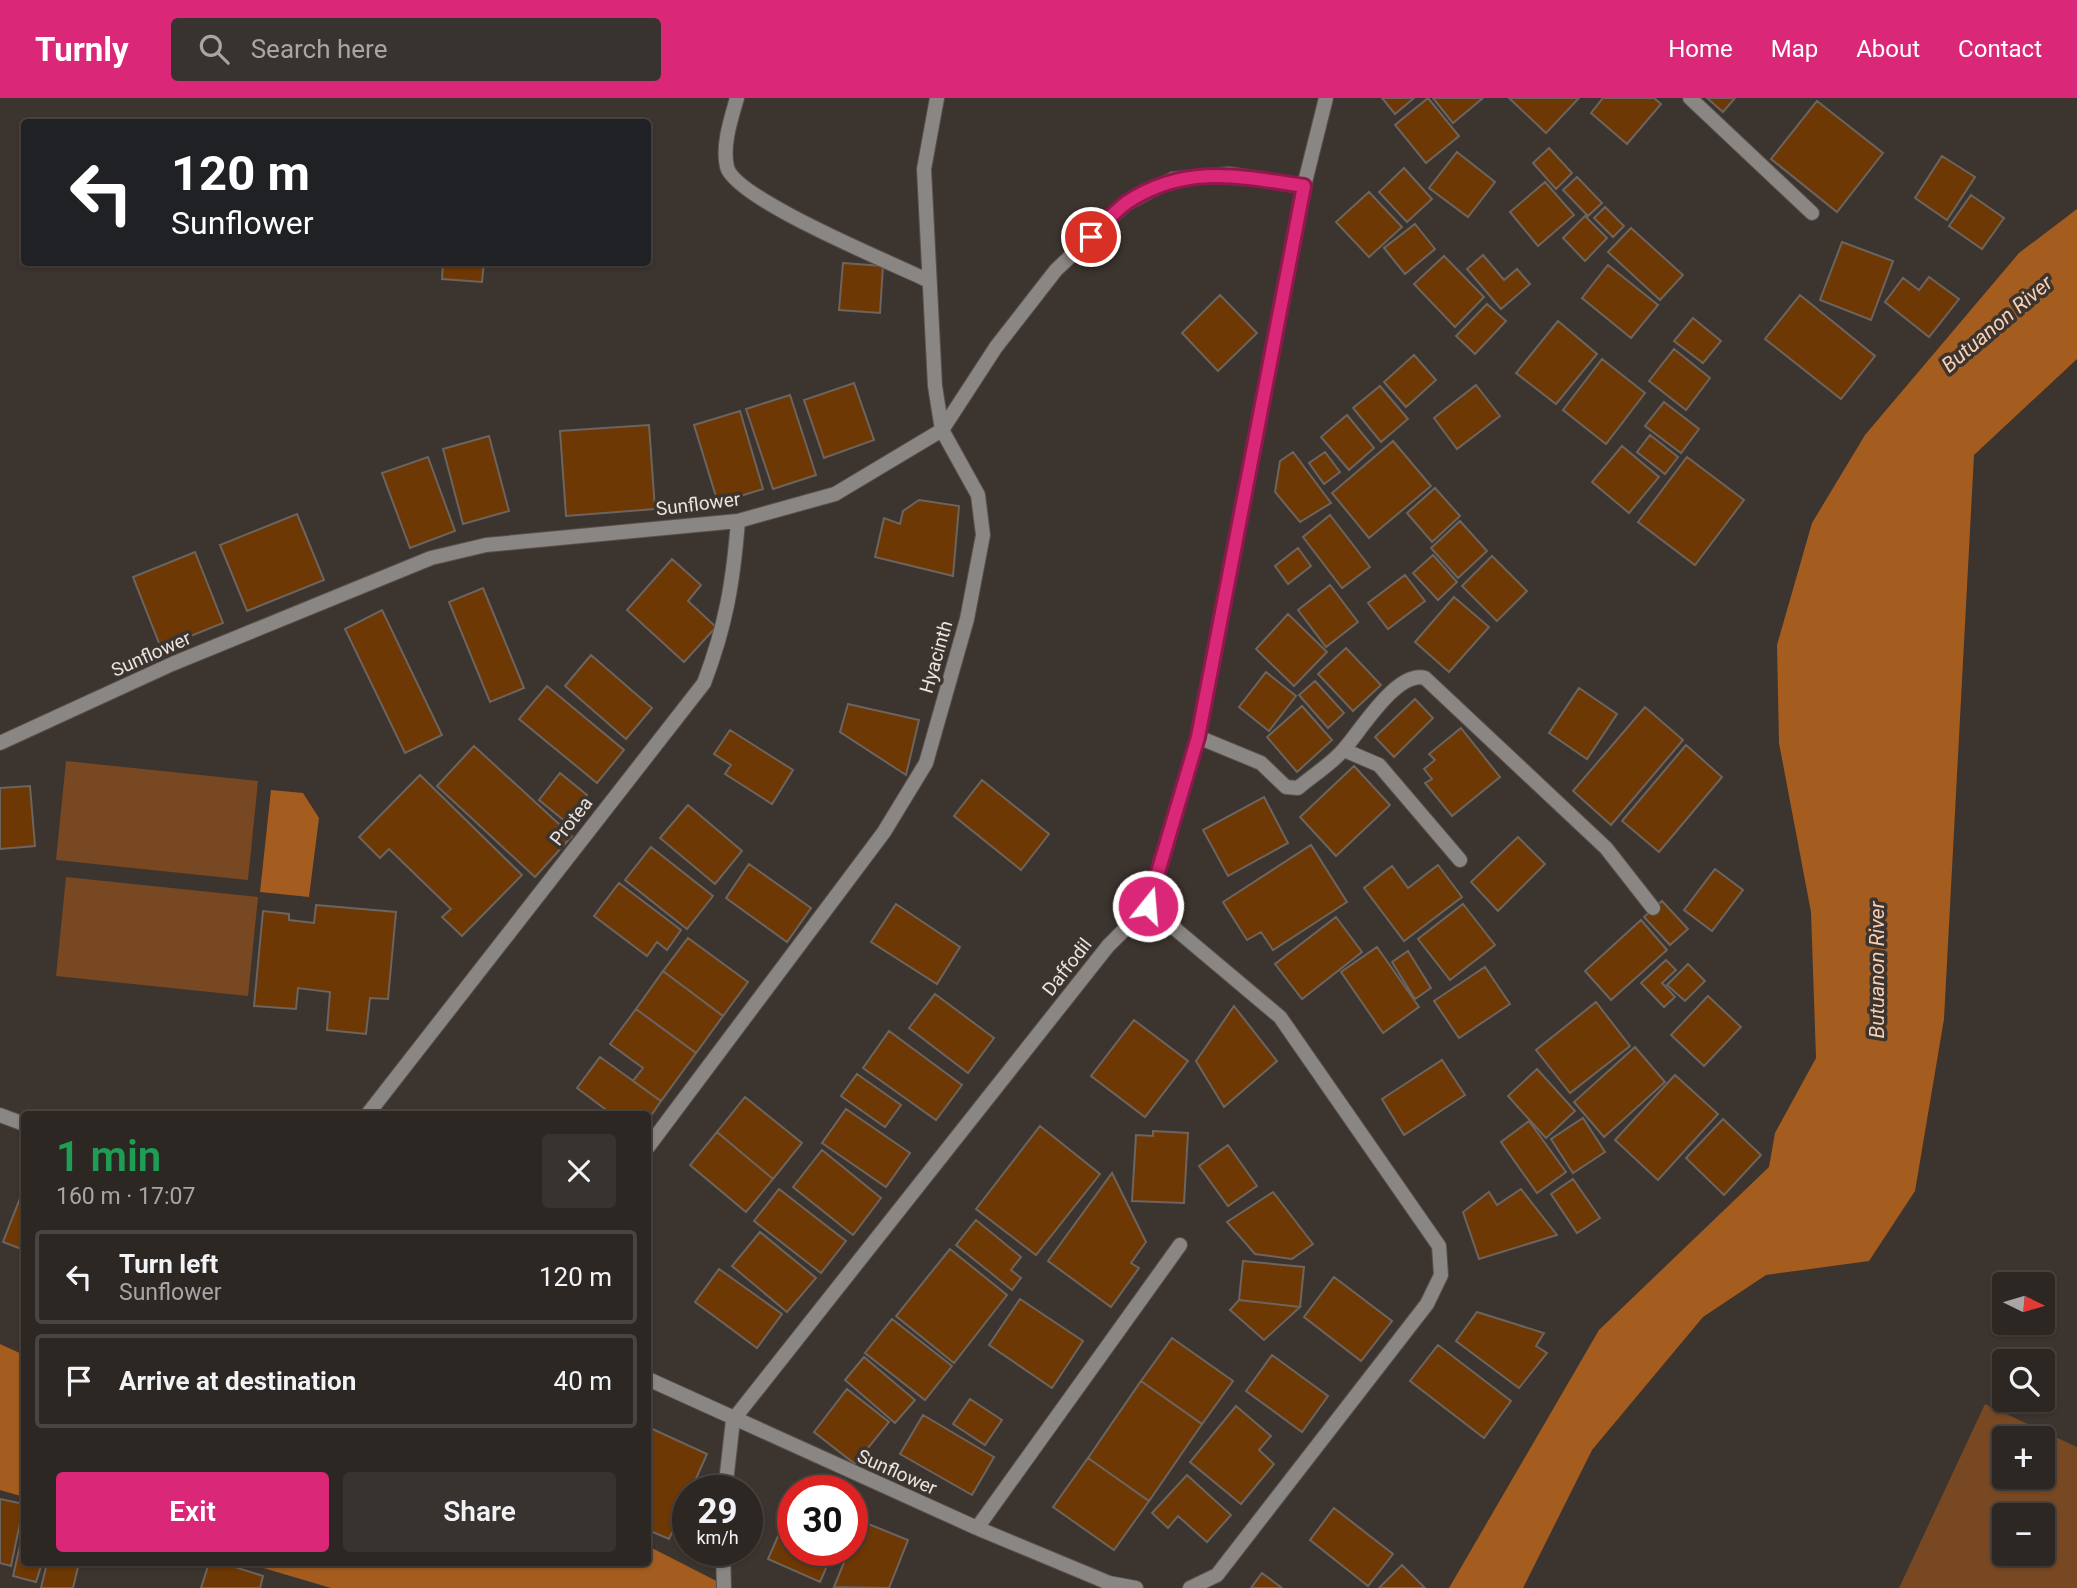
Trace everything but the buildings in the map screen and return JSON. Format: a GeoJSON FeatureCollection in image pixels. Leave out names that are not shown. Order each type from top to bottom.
{"type":"FeatureCollection","features":[{"type":"Feature","properties":{"kind":"street"},"geometry":{"type":"LineString","coordinates":[[737,98],[726,146],[727,167],[733,181],[773,207],[927,279]]}},
{"type":"Feature","properties":{"kind":"street","name":"Hyacinth"},"geometry":{"type":"LineString","coordinates":[[651,1143],[884,832],[926,763],[967,619],[983,535],[978,495],[942,430],[935,386],[927,279],[924,169],[937,98]]}},
{"type":"Feature","properties":{"kind":"street","name":"Daffodil"},"geometry":{"type":"LineString","coordinates":[[733,1420],[1108,946],[1148,906],[1198,737],[1304,186],[1326,98]]}},
{"type":"Feature","properties":{"kind":"street"},"geometry":{"type":"LineString","coordinates":[[1690,98],[1812,213]]}},
{"type":"Feature","properties":{"kind":"street","name":"Sunflower"},"geometry":{"type":"LineString","coordinates":[[0,743],[172,664],[431,558],[486,545],[738,521],[835,494],[942,430],[996,347],[1056,270],[1126,204],[1173,179],[1229,174],[1304,186]]}},
{"type":"Feature","properties":{"kind":"street","name":"Protea"},"geometry":{"type":"LineString","coordinates":[[370,1111],[704,683],[723,634],[733,583],[738,521]]}},
{"type":"Feature","properties":{"kind":"street"},"geometry":{"type":"LineString","coordinates":[[1198,737],[1261,763],[1286,787],[1298,788],[1344,750],[1359,727],[1400,684],[1410,677],[1424,678],[1606,848],[1653,908]]}},
{"type":"Feature","properties":{"kind":"street"},"geometry":{"type":"LineString","coordinates":[[1344,750],[1379,765],[1460,860]]}},
{"type":"Feature","properties":{"kind":"street"},"geometry":{"type":"LineString","coordinates":[[1148,906],[1280,1017],[1439,1246],[1441,1275],[1427,1304],[1217,1575],[1190,1588]]}},
{"type":"Feature","properties":{"kind":"street"},"geometry":{"type":"LineString","coordinates":[[0,1115],[21,1123]]}},
{"type":"Feature","properties":{"kind":"street"},"geometry":{"type":"LineString","coordinates":[[977,1528],[1180,1245]]}},
{"type":"Feature","properties":{"kind":"street","name":"Sunflower"},"geometry":{"type":"LineString","coordinates":[[651,1380],[733,1420],[977,1528],[1110,1583],[1136,1588]]}},
{"type":"Feature","properties":{"kind":"street"},"geometry":{"type":"LineString","coordinates":[[727,1475],[733,1420]]}},
{"type":"Feature","properties":{"kind":"street"},"geometry":{"type":"LineString","coordinates":[[723,1566],[724,1588]]}},
{"type":"Feature","properties":{"kind":"shaded area"},"geometry":{"type":"Polygon","coordinates":[[[66,761],[258,781],[248,880],[56,860],[66,761]]]}},
{"type":"Feature","properties":{"kind":"shaded area"},"geometry":{"type":"Polygon","coordinates":[[[66,877],[258,897],[248,996],[56,976],[66,877]]]}},
{"type":"Feature","properties":{"kind":"shaded area"},"geometry":{"type":"Polygon","coordinates":[[[1985,1404],[1992,1407],[1992,1412],[2002,1412],[2032,1426],[1992,1426],[1992,1489],[2055,1489],[2055,1437],[2077,1447],[2077,1588],[1899,1588],[1985,1404]]]}},
{"type":"Feature","properties":{"kind":"water","name":"Butuanon River"},"geometry":{"type":"Polygon","coordinates":[[[2077,209],[2077,359],[1974,455],[1944,1019],[1915,1191],[1869,1261],[1766,1275],[1703,1317],[1592,1450],[1523,1588],[1449,1588],[1599,1330],[1769,1167],[1775,1133],[1816,1058],[1811,912],[1779,743],[1777,645],[1812,523],[1865,435],[2019,253],[2077,209]]]}},
{"type":"Feature","properties":{"kind":"water"},"geometry":{"type":"Polygon","coordinates":[[[271,790],[303,793],[319,818],[309,897],[260,892],[271,790]]]}},
{"type":"Feature","properties":{"kind":"water"},"geometry":{"type":"Polygon","coordinates":[[[0,1344],[21,1354],[21,1496],[0,1490],[0,1344]]]}},
{"type":"Feature","properties":{"kind":"water"},"geometry":{"type":"Polygon","coordinates":[[[651,1548],[672,1558],[672,1566],[687,1566],[730,1588],[331,1588],[256,1566],[651,1566],[651,1548]]]}},
{"type":"Feature","properties":{"kind":"route"},"geometry":{"type":"LineString","coordinates":[[1091,237],[1126,204],[1173,179],[1229,174],[1304,186],[1198,737],[1148,906]]}}]}
